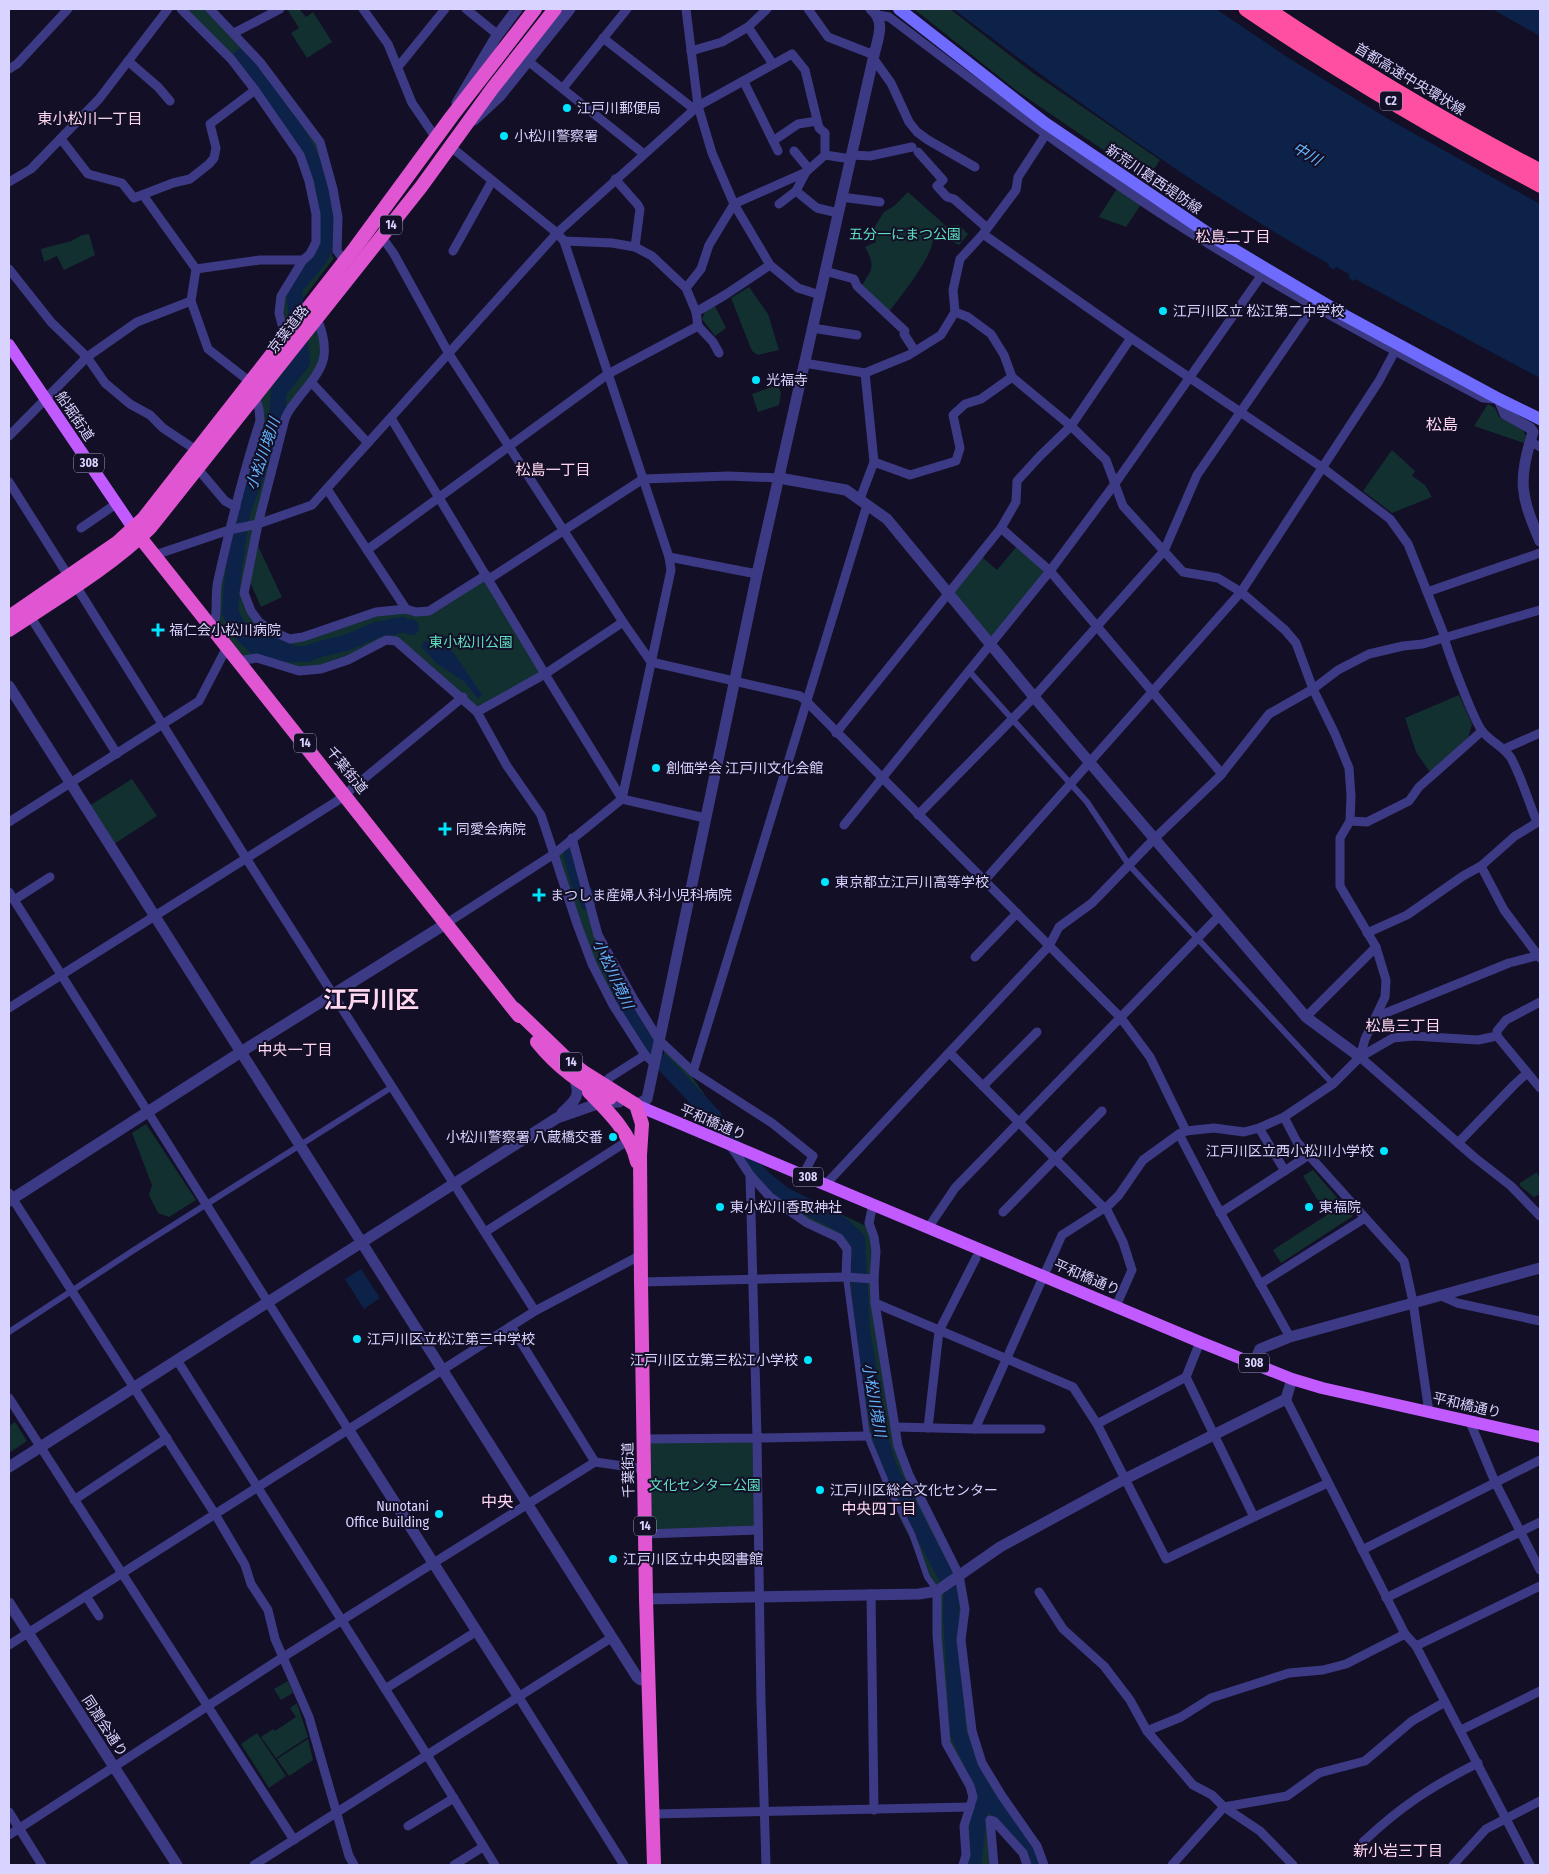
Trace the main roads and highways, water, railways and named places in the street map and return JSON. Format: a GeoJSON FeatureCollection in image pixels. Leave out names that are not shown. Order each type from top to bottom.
{"type":"FeatureCollection","features":[{"type":"Feature","properties":{"kind":"highway","name":"京葉道路"},"geometry":{"type":"LineString","coordinates":[[137,533],[153,507],[196,450],[345,261],[452,116],[535,9]]}},
{"type":"Feature","properties":{"kind":"highway","name":"京葉道路"},"geometry":{"type":"LineString","coordinates":[[9,630],[30,616],[72,581],[137,533],[150,528],[382,237],[451,147],[514,60],[555,9]]}},
{"type":"Feature","properties":{"kind":"highway","name":"首都高速中央環状線"},"geometry":{"type":"LineString","coordinates":[[1246,9],[1321,59],[1411,113],[1540,185]]}},
{"type":"Feature","properties":{"kind":"highway","name":"首都高速中央環状線"},"geometry":{"type":"LineString","coordinates":[[1267,9],[1373,77],[1540,172]]}},
{"type":"Feature","properties":{"kind":"highway","name":"千葉街道"},"geometry":{"type":"LineString","coordinates":[[137,533],[515,1009],[540,1045],[562,1068],[594,1091],[619,1102],[636,1105]]}},
{"type":"Feature","properties":{"kind":"highway","name":"京葉道路"},"geometry":{"type":"LineString","coordinates":[[9,617],[72,581]]}},
{"type":"Feature","properties":{"kind":"highway","name":"千葉街道"},"geometry":{"type":"LineString","coordinates":[[515,1009],[568,1060],[636,1105],[642,1124],[640,1186],[646,1599],[654,1865]]}},
{"type":"Feature","properties":{"kind":"highway"},"geometry":{"type":"LineString","coordinates":[[574,1078],[600,1103],[629,1140],[636,1158],[640,1186]]}},
{"type":"Feature","properties":{"kind":"main road","name":"新荒川葛西堤防線"},"geometry":{"type":"LineString","coordinates":[[900,9],[1045,123],[1216,243],[1344,315],[1499,399],[1540,419]]}},
{"type":"Feature","properties":{"kind":"main road","name":"船堀街道"},"geometry":{"type":"LineString","coordinates":[[9,345],[137,533]]}},
{"type":"Feature","properties":{"kind":"main road","name":"平和橋通り"},"geometry":{"type":"LineString","coordinates":[[636,1105],[1200,1342],[1292,1378],[1342,1394],[1540,1437]]}},
{"type":"Feature","properties":{"kind":"water","name":"中川"},"geometry":{"type":"Polygon","coordinates":[[[953,9],[1216,9],[1290,59],[1390,120],[1540,204],[1540,378],[1355,279],[1353,281],[1349,278],[1349,274],[1336,267],[1334,270],[1328,266],[1329,264],[1232,205],[1137,142],[1044,77],[953,9]]]}},
{"type":"Feature","properties":{"kind":"water"},"geometry":{"type":"Polygon","coordinates":[[[1492,9],[1540,9],[1540,36],[1492,9]]]}},
{"type":"Feature","properties":{"kind":"water"},"geometry":{"type":"Polygon","coordinates":[[[408,619],[414,619],[419,624],[417,633],[408,635],[403,630],[403,624],[408,619]]]}},
{"type":"Feature","properties":{"kind":"water"},"geometry":{"type":"Polygon","coordinates":[[[424,641],[447,647],[454,653],[482,695],[478,699],[465,682],[436,663],[421,646],[424,641]]]}},
{"type":"Feature","properties":{"kind":"water"},"geometry":{"type":"Polygon","coordinates":[[[361,1269],[380,1298],[364,1309],[345,1279],[361,1269]]]}},
{"type":"Feature","properties":{"kind":"waterway","name":"小松川境川"},"geometry":{"type":"LineString","coordinates":[[241,57],[286,116],[300,137],[311,159],[320,182],[326,206],[326,231],[325,248],[294,289],[302,362],[279,391],[277,418],[242,513],[230,612],[241,633],[264,654],[307,654],[346,643],[376,630],[402,625]]}},
{"type":"Feature","properties":{"kind":"waterway","name":"小松川境川"},"geometry":{"type":"LineString","coordinates":[[253,643],[272,642],[293,654]]}},
{"type":"Feature","properties":{"kind":"waterway","name":"小松川境川"},"geometry":{"type":"LineString","coordinates":[[571,853],[579,883],[588,903]]}},
{"type":"Feature","properties":{"kind":"waterway","name":"小松川境川"},"geometry":{"type":"LineString","coordinates":[[608,961],[637,1028],[650,1047]]}},
{"type":"Feature","properties":{"kind":"waterway","name":"小松川境川"},"geometry":{"type":"LineString","coordinates":[[662,1062],[714,1117],[719,1130],[763,1178],[783,1194],[841,1224],[857,1239],[862,1331],[881,1441],[889,1468],[952,1588],[951,1615],[958,1733],[985,1793],[1003,1818],[1026,1843],[1032,1865]]}},
{"type":"Feature","properties":{"kind":"waterway","name":"小松川境川"},"geometry":{"type":"LineString","coordinates":[[973,1865],[978,1821],[985,1793]]}},
{"type":"Feature","properties":{"kind":"place","name":"江戸川郵便局"},"geometry":{"type":"Point","coordinates":[567,108]}},
{"type":"Feature","properties":{"kind":"place","name":"小松川警察署"},"geometry":{"type":"Point","coordinates":[504,136]}},
{"type":"Feature","properties":{"kind":"place","name":"江戸川区立 松江第二中学校"},"geometry":{"type":"Point","coordinates":[1163,311]}},
{"type":"Feature","properties":{"kind":"place","name":"光福寺"},"geometry":{"type":"Point","coordinates":[756,380]}},
{"type":"Feature","properties":{"kind":"place","name":"福仁会小松川病院"},"geometry":{"type":"Point","coordinates":[158,630]}},
{"type":"Feature","properties":{"kind":"place","name":"創価学会 江戸川文化会館"},"geometry":{"type":"Point","coordinates":[656,768]}},
{"type":"Feature","properties":{"kind":"place","name":"同愛会病院"},"geometry":{"type":"Point","coordinates":[445,829]}},
{"type":"Feature","properties":{"kind":"place","name":"東京都立江戸川高等学校"},"geometry":{"type":"Point","coordinates":[825,882]}},
{"type":"Feature","properties":{"kind":"place","name":"まつしま産婦人科小児科病院"},"geometry":{"type":"Point","coordinates":[539,895]}},
{"type":"Feature","properties":{"kind":"place","name":"小松川警察署 八蔵橋交番"},"geometry":{"type":"Point","coordinates":[613,1137]}},
{"type":"Feature","properties":{"kind":"place","name":"江戸川区立西小松川小学校"},"geometry":{"type":"Point","coordinates":[1384,1151]}},
{"type":"Feature","properties":{"kind":"place","name":"東小松川香取神社"},"geometry":{"type":"Point","coordinates":[720,1207]}},
{"type":"Feature","properties":{"kind":"place","name":"東福院"},"geometry":{"type":"Point","coordinates":[1309,1207]}},
{"type":"Feature","properties":{"kind":"place","name":"江戸川区立松江第三中学校"},"geometry":{"type":"Point","coordinates":[357,1339]}},
{"type":"Feature","properties":{"kind":"place","name":"江戸川区立第三松江小学校"},"geometry":{"type":"Point","coordinates":[808,1360]}},
{"type":"Feature","properties":{"kind":"place","name":"江戸川区総合文化センター"},"geometry":{"type":"Point","coordinates":[820,1490]}},
{"type":"Feature","properties":{"kind":"place","name":"Nunotani Office Building"},"geometry":{"type":"Point","coordinates":[439,1514]}},
{"type":"Feature","properties":{"kind":"place","name":"江戸川区立中央図書館"},"geometry":{"type":"Point","coordinates":[613,1559]}},
{"type":"Feature","properties":{"kind":"district","name":"東小松川一丁目"},"geometry":{"type":"Point","coordinates":[90,119]}},
{"type":"Feature","properties":{"kind":"district","name":"松島二丁目"},"geometry":{"type":"Point","coordinates":[1233,237]}},
{"type":"Feature","properties":{"kind":"district","name":"松島"},"geometry":{"type":"Point","coordinates":[1442,424]}},
{"type":"Feature","properties":{"kind":"district","name":"松島一丁目"},"geometry":{"type":"Point","coordinates":[553,470]}},
{"type":"Feature","properties":{"kind":"district","name":"江戸川区"},"geometry":{"type":"Point","coordinates":[371,1000]}},
{"type":"Feature","properties":{"kind":"district","name":"松島三丁目"},"geometry":{"type":"Point","coordinates":[1403,1026]}},
{"type":"Feature","properties":{"kind":"district","name":"中央一丁目"},"geometry":{"type":"Point","coordinates":[295,1050]}},
{"type":"Feature","properties":{"kind":"district","name":"中央"},"geometry":{"type":"Point","coordinates":[497,1501]}},
{"type":"Feature","properties":{"kind":"district","name":"中央四丁目"},"geometry":{"type":"Point","coordinates":[879,1509]}},
{"type":"Feature","properties":{"kind":"district","name":"新小岩三丁目"},"geometry":{"type":"Point","coordinates":[1398,1851]}},
{"type":"Feature","properties":{"kind":"park label","name":"五分一にまつ公園"},"geometry":{"type":"Point","coordinates":[905,234]}},
{"type":"Feature","properties":{"kind":"park label","name":"東小松川公園"},"geometry":{"type":"Point","coordinates":[471,642]}},
{"type":"Feature","properties":{"kind":"park label","name":"文化センター公園"},"geometry":{"type":"Point","coordinates":[705,1485]}}]}
